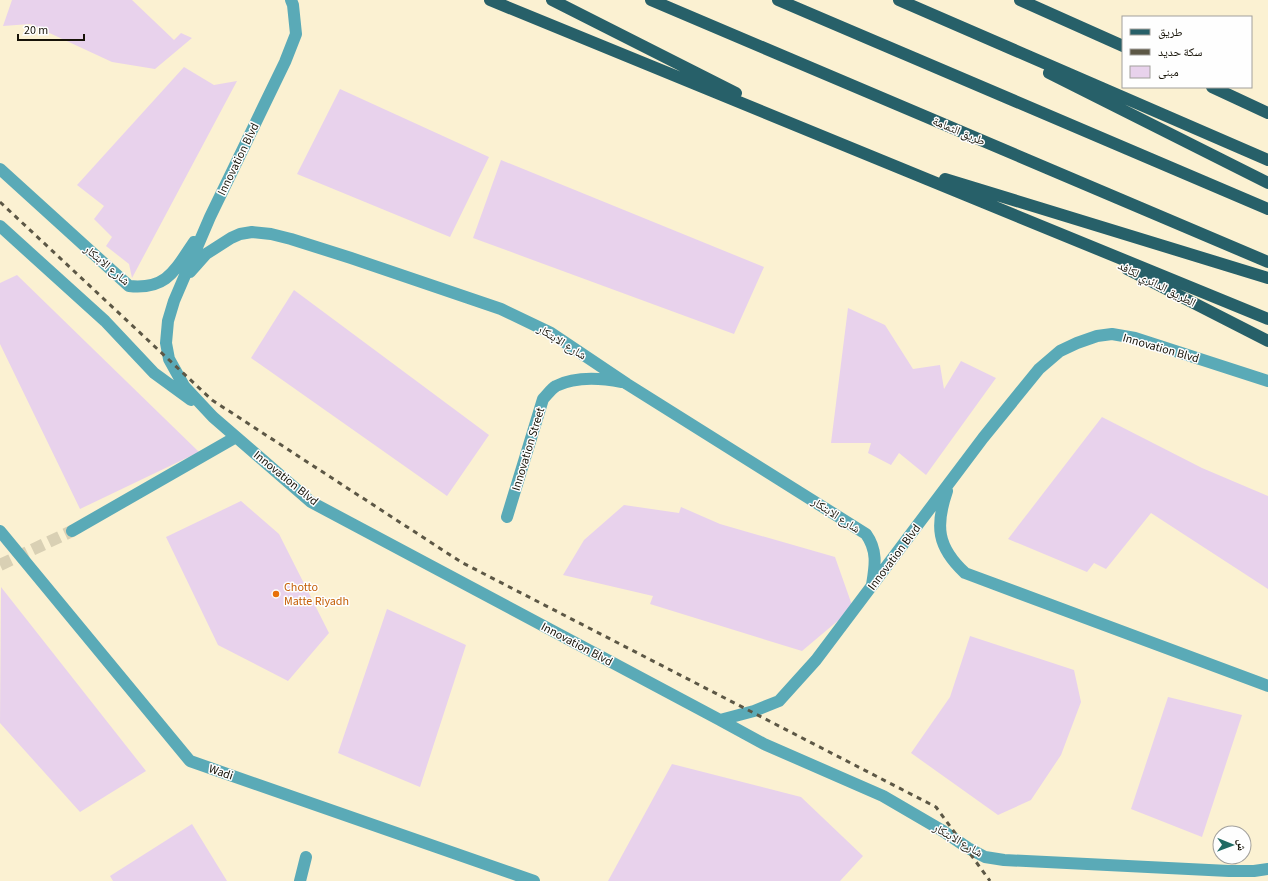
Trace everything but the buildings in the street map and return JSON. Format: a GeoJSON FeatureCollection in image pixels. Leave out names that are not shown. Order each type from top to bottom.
{"type":"FeatureCollection","features":[{"type":"Feature","properties":{"kind":"main road"},"geometry":{"type":"LineString","coordinates":[[490,0],[820,134],[1268,319]]}},
{"type":"Feature","properties":{"kind":"main road"},"geometry":{"type":"LineString","coordinates":[[552,0],[820,134]]}},
{"type":"Feature","properties":{"kind":"main road","name":"طريق الثمامة"},"geometry":{"type":"LineString","coordinates":[[651,0],[1268,262]]}},
{"type":"Feature","properties":{"kind":"main road"},"geometry":{"type":"LineString","coordinates":[[778,0],[1268,208]]}},
{"type":"Feature","properties":{"kind":"main road"},"geometry":{"type":"LineString","coordinates":[[899,0],[1268,160]]}},
{"type":"Feature","properties":{"kind":"main road"},"geometry":{"type":"LineString","coordinates":[[1020,0],[1034,3],[1122,46]]}},
{"type":"Feature","properties":{"kind":"main road"},"geometry":{"type":"LineString","coordinates":[[927,12],[1268,183]]}},
{"type":"Feature","properties":{"kind":"main road"},"geometry":{"type":"LineString","coordinates":[[1214,88],[1268,113]]}},
{"type":"Feature","properties":{"kind":"main road"},"geometry":{"type":"LineString","coordinates":[[877,158],[1268,278]]}},
{"type":"Feature","properties":{"kind":"main road","name":"الطريق الدائري لكافد"},"geometry":{"type":"LineString","coordinates":[[1045,228],[1268,341]]}},
{"type":"Feature","properties":{"kind":"street","name":"Innovation Blvd"},"geometry":{"type":"LineString","coordinates":[[291,0],[293,5],[296,34],[286,62],[210,217],[174,301],[168,321],[166,343],[169,360],[184,386],[213,418],[311,502],[720,720],[754,711],[779,701],[816,660],[983,438],[1039,369],[1060,351],[1097,336],[1112,334],[1136,338],[1268,382]]}},
{"type":"Feature","properties":{"kind":"street","name":"شارع الابتكار"},"geometry":{"type":"LineString","coordinates":[[0,169],[129,286],[150,286],[166,279],[175,270],[210,217]]}},
{"type":"Feature","properties":{"kind":"street"},"geometry":{"type":"LineString","coordinates":[[0,226],[105,320],[154,373],[213,418]]}},
{"type":"Feature","properties":{"kind":"street","name":"شارع الابتكار"},"geometry":{"type":"LineString","coordinates":[[184,278],[206,254],[240,234],[252,232],[284,238],[351,258],[501,309],[551,333],[627,384],[866,534],[872,542],[874,551],[875,564],[872,586]]}},
{"type":"Feature","properties":{"kind":"street","name":"Innovation Street"},"geometry":{"type":"LineString","coordinates":[[507,517],[543,400],[555,386],[575,380],[609,380],[627,384]]}},
{"type":"Feature","properties":{"kind":"street"},"geometry":{"type":"LineString","coordinates":[[72,531],[236,437]]}},
{"type":"Feature","properties":{"kind":"street"},"geometry":{"type":"LineString","coordinates":[[950,483],[940,517],[940,532],[948,555],[965,573],[1268,686]]}},
{"type":"Feature","properties":{"kind":"street","name":"Wadi"},"geometry":{"type":"LineString","coordinates":[[0,531],[190,762],[534,881]]}},
{"type":"Feature","properties":{"kind":"street","name":"شارع الابتكار"},"geometry":{"type":"LineString","coordinates":[[720,720],[764,744],[883,796],[985,857],[1004,860],[1229,871],[1254,871],[1268,869]]}},
{"type":"Feature","properties":{"kind":"street"},"geometry":{"type":"LineString","coordinates":[[300,881],[306,857]]}},
{"type":"Feature","properties":{"kind":"tunnel"},"geometry":{"type":"LineString","coordinates":[[0,565],[72,531]]}},
{"type":"Feature","properties":{"kind":"railway"},"geometry":{"type":"LineString","coordinates":[[0,202],[212,400],[461,562],[936,807],[990,881]]}},
{"type":"Feature","properties":{"kind":"place","name":"Chotto Matte Riyadh"},"geometry":{"type":"Point","coordinates":[276,594]}}]}
